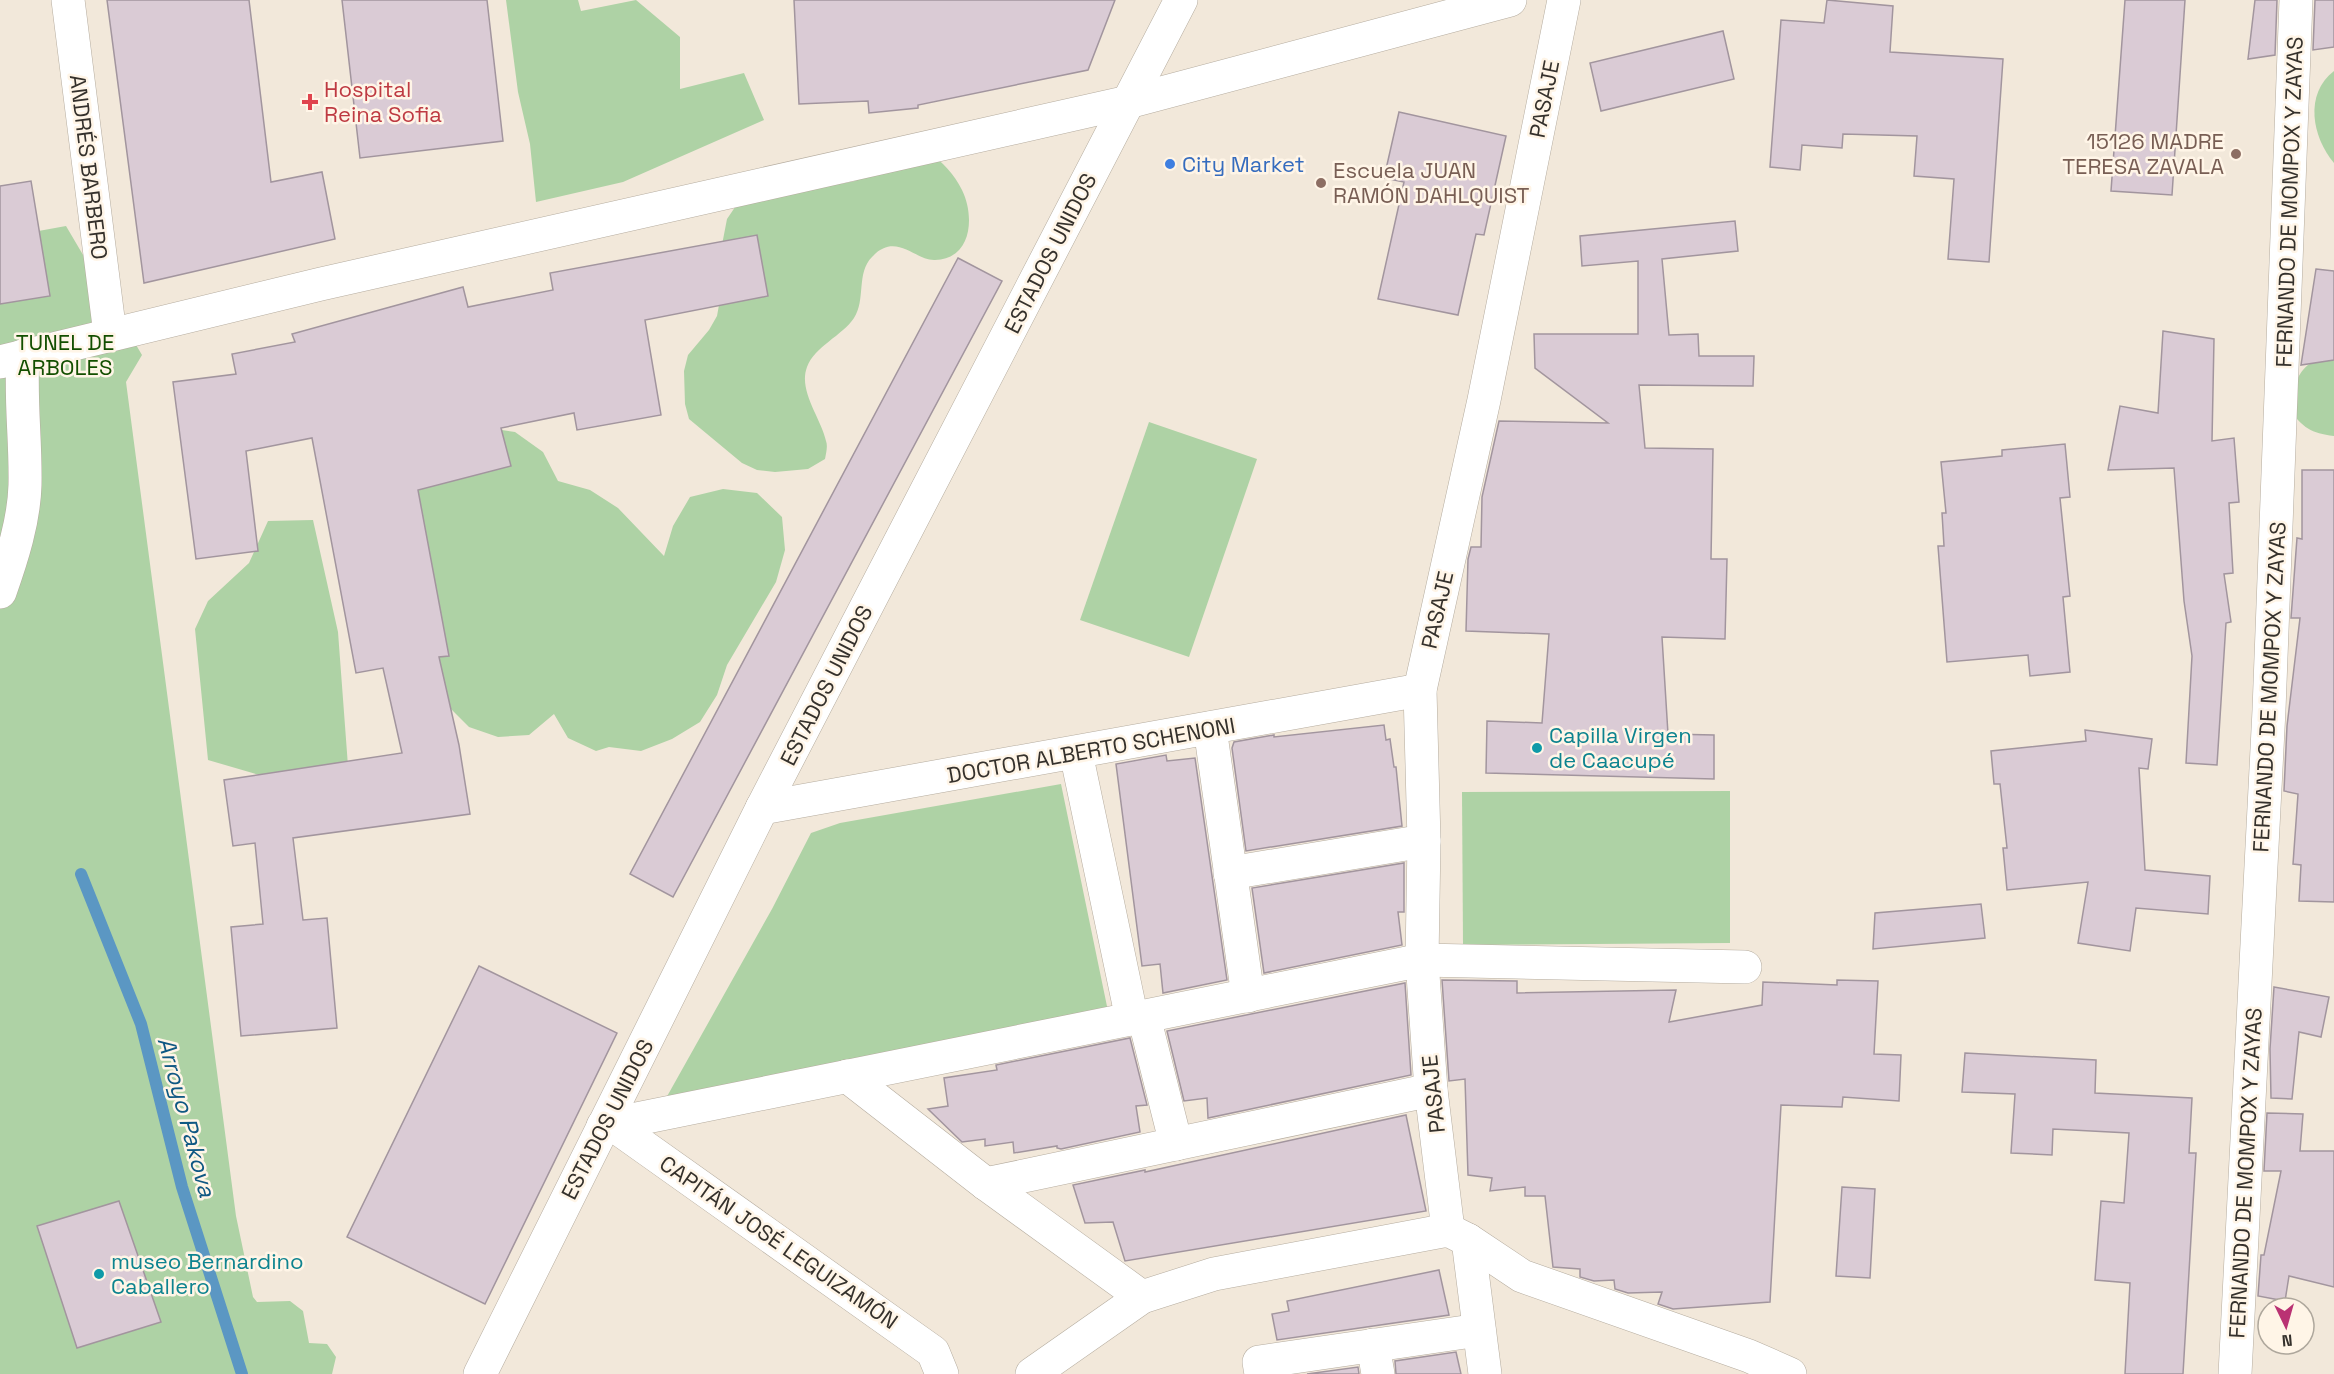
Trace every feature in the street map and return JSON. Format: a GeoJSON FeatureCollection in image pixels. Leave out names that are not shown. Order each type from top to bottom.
{"type":"FeatureCollection","features":[{"type":"Feature","properties":{"kind":"street","name":"ANDRÉS BARBERO"},"geometry":{"type":"LineString","coordinates":[[68,0],[110,334]]}},
{"type":"Feature","properties":{"kind":"street","name":"ESTADOS UNIDOS"},"geometry":{"type":"LineString","coordinates":[[480,1374],[608,1125],[762,808],[1181,0]]}},
{"type":"Feature","properties":{"kind":"street"},"geometry":{"type":"LineString","coordinates":[[0,592],[15,548],[25,486],[21,381],[11,359],[321,284],[1128,102],[1510,0]]}},
{"type":"Feature","properties":{"kind":"street","name":"PASAJE"},"geometry":{"type":"LineString","coordinates":[[1485,1374],[1479,1330],[1458,1235],[1431,1090],[1422,960],[1424,841],[1420,690],[1484,400],[1564,0]]}},
{"type":"Feature","properties":{"kind":"street","name":"FERNANDO DE MOMPOX Y ZAYAS"},"geometry":{"type":"LineString","coordinates":[[2235,1374],[2270,710],[2296,0]]}},
{"type":"Feature","properties":{"kind":"street","name":"DOCTOR ALBERTO SCHENONI"},"geometry":{"type":"LineString","coordinates":[[762,808],[1420,690]]}},
{"type":"Feature","properties":{"kind":"street"},"geometry":{"type":"LineString","coordinates":[[1210,729],[1248,996]]}},
{"type":"Feature","properties":{"kind":"street"},"geometry":{"type":"LineString","coordinates":[[1076,753],[1138,1018],[1176,1144]]}},
{"type":"Feature","properties":{"kind":"street"},"geometry":{"type":"LineString","coordinates":[[1230,873],[1424,841]]}},
{"type":"Feature","properties":{"kind":"street"},"geometry":{"type":"LineString","coordinates":[[608,1125],[1422,960],[1745,967]]}},
{"type":"Feature","properties":{"kind":"street"},"geometry":{"type":"LineString","coordinates":[[847,1076],[986,1184],[1142,1297]]}},
{"type":"Feature","properties":{"kind":"street"},"geometry":{"type":"LineString","coordinates":[[986,1184],[1431,1090]]}},
{"type":"Feature","properties":{"kind":"street","name":"CAPITÁN JOSÉ LEGUIZAMÓN"},"geometry":{"type":"LineString","coordinates":[[608,1125],[933,1352],[942,1374]]}},
{"type":"Feature","properties":{"kind":"street"},"geometry":{"type":"LineString","coordinates":[[1032,1374],[1142,1297],[1214,1274],[1458,1235],[1522,1276],[1749,1356],[1790,1374]]}},
{"type":"Feature","properties":{"kind":"street"},"geometry":{"type":"LineString","coordinates":[[1262,1374],[1259,1362],[1375,1359],[1479,1330]]}},
{"type":"Feature","properties":{"kind":"green space"},"geometry":{"type":"Polygon","coordinates":[[[506,0],[578,0],[581,11],[636,0],[680,37],[680,89],[744,73],[764,120],[623,182],[536,202],[530,144],[518,92],[506,0]]]}},
{"type":"Feature","properties":{"kind":"green space"},"geometry":{"type":"Polygon","coordinates":[[[2334,71],[2334,163],[2320,141],[2314,116],[2318,91],[2324,80],[2334,71]]]}},
{"type":"Feature","properties":{"kind":"green space"},"geometry":{"type":"Polygon","coordinates":[[[929,153],[952,174],[966,200],[969,223],[963,244],[957,252],[947,258],[935,260],[905,249],[889,247],[881,250],[867,263],[862,279],[858,311],[843,330],[816,353],[807,367],[805,376],[808,395],[827,443],[825,459],[808,469],[775,472],[757,470],[742,463],[689,419],[685,404],[684,371],[688,355],[709,330],[717,316],[723,283],[721,250],[727,219],[746,191],[777,186],[840,184],[855,181],[896,156],[929,153]]]}},
{"type":"Feature","properties":{"kind":"green space","name":"TUNEL DE ARBOLES"},"geometry":{"type":"Polygon","coordinates":[[[66,226],[142,355],[126,382],[236,1216],[253,1297],[257,1302],[290,1301],[303,1311],[309,1343],[327,1344],[336,1357],[332,1374],[0,1374],[0,238],[66,226]]]}},
{"type":"Feature","properties":{"kind":"green space"},"geometry":{"type":"Polygon","coordinates":[[[2334,353],[2334,436],[2308,428],[2289,409],[2295,385],[2304,369],[2311,363],[2334,353]]]}},
{"type":"Feature","properties":{"kind":"green space"},"geometry":{"type":"Polygon","coordinates":[[[1149,422],[1257,459],[1189,657],[1080,620],[1149,422]]]}},
{"type":"Feature","properties":{"kind":"green space"},"geometry":{"type":"Polygon","coordinates":[[[482,427],[515,432],[543,452],[558,481],[590,490],[618,508],[664,556],[673,526],[690,497],[723,489],[757,493],[782,517],[785,550],[776,582],[727,665],[717,695],[700,722],[672,739],[641,751],[609,747],[596,751],[568,738],[554,714],[529,735],[498,737],[469,727],[445,703],[395,471],[482,427]]]}},
{"type":"Feature","properties":{"kind":"green space"},"geometry":{"type":"Polygon","coordinates":[[[313,520],[338,632],[348,766],[273,779],[208,760],[195,629],[208,601],[249,563],[268,521],[313,520]]]}},
{"type":"Feature","properties":{"kind":"green space"},"geometry":{"type":"Polygon","coordinates":[[[1061,784],[1109,1016],[665,1100],[772,909],[811,833],[840,823],[1061,784]]]}},
{"type":"Feature","properties":{"kind":"green space"},"geometry":{"type":"Polygon","coordinates":[[[1730,791],[1730,943],[1463,945],[1462,792],[1730,791]]]}},
{"type":"Feature","properties":{"kind":"building"},"geometry":{"type":"Polygon","coordinates":[[[107,0],[249,0],[271,182],[322,172],[335,239],[144,283],[107,0]]]}},
{"type":"Feature","properties":{"kind":"building"},"geometry":{"type":"Polygon","coordinates":[[[342,0],[487,0],[503,141],[360,158],[342,0]]]}},
{"type":"Feature","properties":{"kind":"building"},"geometry":{"type":"Polygon","coordinates":[[[794,0],[1115,0],[1088,70],[918,105],[918,108],[869,113],[868,101],[799,104],[794,0]]]}},
{"type":"Feature","properties":{"kind":"building"},"geometry":{"type":"Polygon","coordinates":[[[1827,0],[1893,6],[1890,52],[2003,59],[1989,262],[1948,259],[1954,179],[1914,176],[1917,136],[1843,134],[1842,148],[1802,145],[1800,170],[1770,167],[1781,20],[1824,23],[1827,0]]]}},
{"type":"Feature","properties":{"kind":"building"},"geometry":{"type":"Polygon","coordinates":[[[2125,0],[2185,0],[2172,195],[2111,191],[2125,0]]]}},
{"type":"Feature","properties":{"kind":"building"},"geometry":{"type":"Polygon","coordinates":[[[2255,0],[2277,0],[2275,55],[2248,59],[2255,0]]]}},
{"type":"Feature","properties":{"kind":"building"},"geometry":{"type":"Polygon","coordinates":[[[2315,0],[2334,0],[2334,47],[2313,50],[2315,0]]]}},
{"type":"Feature","properties":{"kind":"building"},"geometry":{"type":"Polygon","coordinates":[[[1723,31],[1734,79],[1601,111],[1590,63],[1723,31]]]}},
{"type":"Feature","properties":{"kind":"building"},"geometry":{"type":"Polygon","coordinates":[[[1399,112],[1506,136],[1484,235],[1476,234],[1458,315],[1378,299],[1404,182],[1384,178],[1399,112]]]}},
{"type":"Feature","properties":{"kind":"building"},"geometry":{"type":"Polygon","coordinates":[[[31,181],[50,296],[0,304],[0,186],[31,181]]]}},
{"type":"Feature","properties":{"kind":"building"},"geometry":{"type":"Polygon","coordinates":[[[1735,221],[1738,251],[1662,259],[1669,335],[1698,334],[1699,356],[1754,356],[1753,386],[1639,385],[1645,448],[1713,449],[1711,559],[1727,559],[1725,639],[1662,637],[1668,734],[1714,735],[1714,779],[1486,773],[1487,721],[1542,723],[1549,634],[1466,631],[1468,559],[1471,547],[1481,547],[1482,497],[1499,421],[1608,423],[1535,368],[1534,334],[1638,334],[1638,261],[1582,266],[1580,236],[1735,221]]]}},
{"type":"Feature","properties":{"kind":"building"},"geometry":{"type":"Polygon","coordinates":[[[757,235],[768,296],[645,320],[661,415],[577,430],[574,413],[501,428],[511,466],[418,490],[449,656],[439,657],[459,745],[470,814],[293,838],[303,920],[327,918],[337,1028],[241,1036],[231,927],[263,924],[255,843],[233,846],[224,780],[402,753],[383,668],[356,673],[312,438],[246,451],[258,551],[196,559],[173,382],[236,374],[232,354],[295,342],[292,334],[463,287],[468,307],[553,290],[550,273],[757,235]]]}},
{"type":"Feature","properties":{"kind":"building"},"geometry":{"type":"Polygon","coordinates":[[[958,258],[1002,281],[673,897],[630,874],[958,258]]]}},
{"type":"Feature","properties":{"kind":"building"},"geometry":{"type":"Polygon","coordinates":[[[2316,269],[2334,271],[2334,360],[2301,365],[2316,269]]]}},
{"type":"Feature","properties":{"kind":"building"},"geometry":{"type":"Polygon","coordinates":[[[2163,331],[2214,339],[2212,441],[2234,438],[2239,502],[2229,503],[2233,573],[2224,574],[2231,622],[2226,623],[2217,765],[2186,763],[2192,656],[2184,601],[2174,468],[2108,470],[2120,406],[2158,413],[2163,331]]]}},
{"type":"Feature","properties":{"kind":"building"},"geometry":{"type":"Polygon","coordinates":[[[2065,444],[2070,497],[2060,498],[2070,596],[2063,597],[2070,672],[2030,676],[2028,655],[1947,662],[1938,546],[1944,546],[1942,513],[1946,513],[1941,462],[2002,456],[2002,450],[2065,444]]]}},
{"type":"Feature","properties":{"kind":"building"},"geometry":{"type":"Polygon","coordinates":[[[2302,470],[2334,470],[2334,902],[2299,901],[2301,865],[2293,864],[2298,794],[2284,791],[2287,726],[2300,618],[2291,618],[2297,538],[2302,539],[2302,470]]]}},
{"type":"Feature","properties":{"kind":"building"},"geometry":{"type":"Polygon","coordinates":[[[1384,725],[1386,740],[1390,739],[1394,767],[1396,767],[1402,826],[1246,851],[1232,748],[1234,742],[1274,735],[1274,737],[1384,725]]]}},
{"type":"Feature","properties":{"kind":"building"},"geometry":{"type":"Polygon","coordinates":[[[2085,730],[2152,739],[2148,769],[2139,768],[2145,870],[2210,876],[2208,914],[2136,908],[2130,951],[2078,943],[2088,882],[2007,890],[2003,848],[2007,848],[2000,784],[1994,784],[1991,751],[2086,741],[2085,730]]]}},
{"type":"Feature","properties":{"kind":"building"},"geometry":{"type":"Polygon","coordinates":[[[1166,755],[1167,761],[1195,758],[1227,980],[1163,993],[1160,964],[1142,966],[1116,764],[1166,755]]]}},
{"type":"Feature","properties":{"kind":"building"},"geometry":{"type":"Polygon","coordinates":[[[1404,863],[1404,912],[1398,912],[1402,945],[1264,973],[1252,888],[1404,863]]]}},
{"type":"Feature","properties":{"kind":"building"},"geometry":{"type":"Polygon","coordinates":[[[1981,904],[1985,938],[1873,949],[1875,913],[1981,904]]]}},
{"type":"Feature","properties":{"kind":"building"},"geometry":{"type":"Polygon","coordinates":[[[479,966],[617,1033],[485,1304],[347,1237],[479,966]]]}},
{"type":"Feature","properties":{"kind":"building"},"geometry":{"type":"Polygon","coordinates":[[[1442,980],[1517,981],[1517,993],[1676,990],[1669,1022],[1762,1005],[1763,982],[1837,985],[1837,980],[1878,981],[1874,1054],[1901,1055],[1899,1101],[1843,1097],[1842,1107],[1781,1105],[1770,1302],[1673,1309],[1658,1304],[1662,1292],[1628,1293],[1615,1289],[1614,1280],[1594,1281],[1580,1277],[1580,1269],[1553,1267],[1545,1196],[1525,1196],[1525,1187],[1490,1191],[1492,1178],[1468,1175],[1465,1079],[1449,1081],[1442,980]]]}},
{"type":"Feature","properties":{"kind":"building"},"geometry":{"type":"Polygon","coordinates":[[[1405,983],[1411,1075],[1208,1118],[1207,1098],[1184,1101],[1167,1031],[1405,983]]]}},
{"type":"Feature","properties":{"kind":"building"},"geometry":{"type":"Polygon","coordinates":[[[2274,987],[2329,997],[2321,1037],[2299,1032],[2292,1099],[2271,1098],[2270,1049],[2274,987]]]}},
{"type":"Feature","properties":{"kind":"building"},"geometry":{"type":"Polygon","coordinates":[[[1130,1038],[1147,1105],[1136,1106],[1140,1132],[1061,1149],[1057,1146],[1014,1153],[1013,1142],[985,1146],[985,1139],[962,1142],[928,1109],[948,1106],[944,1078],[997,1070],[996,1065],[1130,1038]]]}},
{"type":"Feature","properties":{"kind":"building"},"geometry":{"type":"Polygon","coordinates":[[[1965,1053],[2096,1060],[2095,1093],[2192,1098],[2189,1153],[2196,1153],[2183,1374],[2125,1374],[2130,1283],[2095,1280],[2101,1201],[2124,1203],[2129,1133],[2053,1129],[2052,1155],[2011,1153],[2015,1094],[1962,1092],[1965,1053]]]}},
{"type":"Feature","properties":{"kind":"building"},"geometry":{"type":"Polygon","coordinates":[[[2267,1113],[2303,1114],[2300,1151],[2334,1151],[2334,1287],[2289,1276],[2286,1296],[2258,1296],[2261,1255],[2264,1255],[2281,1171],[2264,1171],[2267,1113]]]}},
{"type":"Feature","properties":{"kind":"building"},"geometry":{"type":"Polygon","coordinates":[[[1406,1115],[1426,1211],[1125,1261],[1113,1222],[1085,1223],[1073,1185],[1145,1170],[1145,1172],[1406,1115]]]}},
{"type":"Feature","properties":{"kind":"building"},"geometry":{"type":"Polygon","coordinates":[[[1842,1187],[1875,1189],[1870,1278],[1836,1276],[1842,1187]]]}},
{"type":"Feature","properties":{"kind":"building","name":"museo Bernardino Caballero"},"geometry":{"type":"Polygon","coordinates":[[[119,1201],[161,1322],[77,1348],[37,1226],[119,1201]]]}},
{"type":"Feature","properties":{"kind":"building"},"geometry":{"type":"Polygon","coordinates":[[[1439,1270],[1449,1315],[1277,1340],[1272,1314],[1289,1311],[1287,1301],[1439,1270]]]}},
{"type":"Feature","properties":{"kind":"building"},"geometry":{"type":"Polygon","coordinates":[[[1456,1352],[1461,1374],[1396,1374],[1395,1361],[1456,1352]]]}},
{"type":"Feature","properties":{"kind":"building"},"geometry":{"type":"Polygon","coordinates":[[[1358,1367],[1359,1374],[1307,1374],[1358,1367]]]}},
{"type":"Feature","properties":{"kind":"waterway","name":"Arroyo Pakova"},"geometry":{"type":"LineString","coordinates":[[81,874],[141,1024],[182,1187],[242,1374]]}},
{"type":"Feature","properties":{"kind":"place","name":"Hospital Reina Sofia"},"geometry":{"type":"Point","coordinates":[310,102]}},
{"type":"Feature","properties":{"kind":"place","name":"15126 MADRE TERESA ZAVALA"},"geometry":{"type":"Point","coordinates":[2236,154]}},
{"type":"Feature","properties":{"kind":"place","name":"City Market"},"geometry":{"type":"Point","coordinates":[1170,164]}},
{"type":"Feature","properties":{"kind":"place","name":"Escuela JUAN RAMÓN DAHLQUIST"},"geometry":{"type":"Point","coordinates":[1321,183]}},
{"type":"Feature","properties":{"kind":"place","name":"Capilla Virgen de Caacupé"},"geometry":{"type":"Point","coordinates":[1537,748]}},
{"type":"Feature","properties":{"kind":"place","name":"museo Bernardino Caballero"},"geometry":{"type":"Point","coordinates":[99,1274]}}]}
